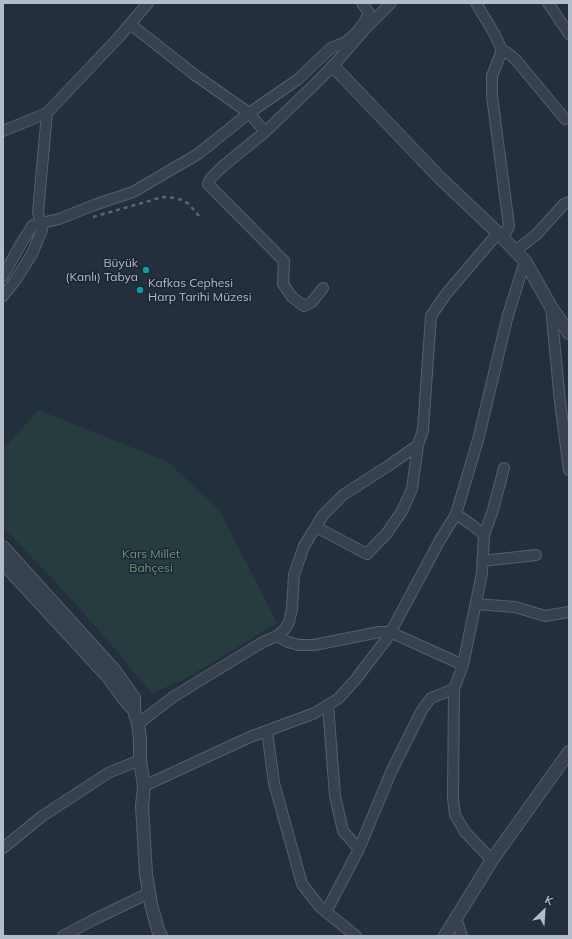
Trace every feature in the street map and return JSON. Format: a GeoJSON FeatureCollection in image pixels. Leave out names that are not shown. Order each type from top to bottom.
{"type":"FeatureCollection","features":[{"type":"Feature","properties":{"kind":"street"},"geometry":{"type":"LineString","coordinates":[[3,131],[47,113],[118,38],[148,3]]}},
{"type":"Feature","properties":{"kind":"street"},"geometry":{"type":"LineString","coordinates":[[14,281],[4,274],[33,225],[59,219],[133,192],[198,154],[249,113],[297,80],[331,48],[346,42],[357,32],[369,13],[362,3]]}},
{"type":"Feature","properties":{"kind":"street"},"geometry":{"type":"LineString","coordinates":[[323,288],[312,302],[304,306],[292,297],[283,284],[284,261],[208,184],[211,178],[223,166],[265,132],[333,66],[364,30],[391,3]]}},
{"type":"Feature","properties":{"kind":"street"},"geometry":{"type":"LineString","coordinates":[[476,3],[494,33],[502,50],[516,60],[565,119]]}},
{"type":"Feature","properties":{"kind":"street"},"geometry":{"type":"LineString","coordinates":[[548,3],[569,34]]}},
{"type":"Feature","properties":{"kind":"street"},"geometry":{"type":"LineString","coordinates":[[130,24],[195,75],[249,113],[265,132]]}},
{"type":"Feature","properties":{"kind":"street"},"geometry":{"type":"LineString","coordinates":[[316,527],[367,554],[387,533],[402,511],[412,489],[418,445],[423,430],[431,316],[446,294],[509,226],[492,96],[492,76],[502,50]]}},
{"type":"Feature","properties":{"kind":"street"},"geometry":{"type":"LineString","coordinates":[[333,66],[440,178],[501,235],[525,261],[551,307],[569,333]]}},
{"type":"Feature","properties":{"kind":"street"},"geometry":{"type":"LineString","coordinates":[[3,296],[34,249],[42,230],[38,212],[47,113]]}},
{"type":"Feature","properties":{"kind":"street"},"geometry":{"type":"LineString","coordinates":[[515,251],[536,235],[564,204],[569,203],[569,196]]}},
{"type":"Feature","properties":{"kind":"street"},"geometry":{"type":"LineString","coordinates":[[144,786],[236,743],[315,713],[339,698],[356,679],[390,632],[440,540],[456,514],[478,440],[508,315],[525,261]]}},
{"type":"Feature","properties":{"kind":"street"},"geometry":{"type":"LineString","coordinates":[[551,307],[565,401],[569,470]]}},
{"type":"Feature","properties":{"kind":"street"},"geometry":{"type":"LineString","coordinates":[[138,724],[173,698],[263,642],[277,636],[285,629],[289,622],[292,609],[294,575],[304,546],[323,515],[343,495],[418,445]]}},
{"type":"Feature","properties":{"kind":"street"},"geometry":{"type":"LineString","coordinates":[[492,860],[465,832],[455,814],[453,798],[454,689],[463,665],[476,604],[482,573],[484,535],[493,510],[504,468]]}},
{"type":"Feature","properties":{"kind":"street"},"geometry":{"type":"LineString","coordinates":[[456,514],[484,535]]}},
{"type":"Feature","properties":{"kind":"street"},"geometry":{"type":"LineString","coordinates":[[3,547],[123,681],[134,698],[134,710],[138,724],[140,760],[144,786],[142,806],[146,874],[149,893],[158,930],[161,936]]}},
{"type":"Feature","properties":{"kind":"street"},"geometry":{"type":"LineString","coordinates":[[482,561],[536,556]]}},
{"type":"Feature","properties":{"kind":"street"},"geometry":{"type":"LineString","coordinates":[[3,563],[109,678],[134,710]]}},
{"type":"Feature","properties":{"kind":"street"},"geometry":{"type":"LineString","coordinates":[[476,604],[515,607],[545,616],[569,612]]}},
{"type":"Feature","properties":{"kind":"street"},"geometry":{"type":"LineString","coordinates":[[277,636],[288,642],[299,645],[314,645],[380,632],[390,632],[463,665]]}},
{"type":"Feature","properties":{"kind":"street"},"geometry":{"type":"LineString","coordinates":[[326,912],[359,849],[392,770],[422,710],[431,698],[454,689]]}},
{"type":"Feature","properties":{"kind":"street"},"geometry":{"type":"LineString","coordinates":[[328,705],[335,796],[343,831],[359,849]]}},
{"type":"Feature","properties":{"kind":"street"},"geometry":{"type":"LineString","coordinates":[[267,731],[274,783],[302,884],[326,912],[356,936]]}},
{"type":"Feature","properties":{"kind":"street"},"geometry":{"type":"LineString","coordinates":[[445,936],[492,860],[569,752]]}},
{"type":"Feature","properties":{"kind":"street"},"geometry":{"type":"LineString","coordinates":[[3,848],[41,817],[108,773],[140,760]]}},
{"type":"Feature","properties":{"kind":"street"},"geometry":{"type":"LineString","coordinates":[[63,936],[149,893]]}},
{"type":"Feature","properties":{"kind":"street"},"geometry":{"type":"LineString","coordinates":[[456,918],[462,936]]}},
{"type":"Feature","properties":{"kind":"green space","name":"Kars Millet Bahçesi"},"geometry":{"type":"Polygon","coordinates":[[[38,410],[168,462],[220,511],[277,623],[185,679],[152,693],[77,605],[3,527],[3,450],[38,410]]]}},
{"type":"Feature","properties":{"kind":"railway"},"geometry":{"type":"LineString","coordinates":[[93,217],[163,197],[182,200],[189,204],[199,216]]}},
{"type":"Feature","properties":{"kind":"place","name":"Büyük (Kanlı) Tabya"},"geometry":{"type":"Point","coordinates":[146,270]}},
{"type":"Feature","properties":{"kind":"place","name":"Kafkas Cephesi Harp Tarihi Müzesi"},"geometry":{"type":"Point","coordinates":[140,290]}}]}
